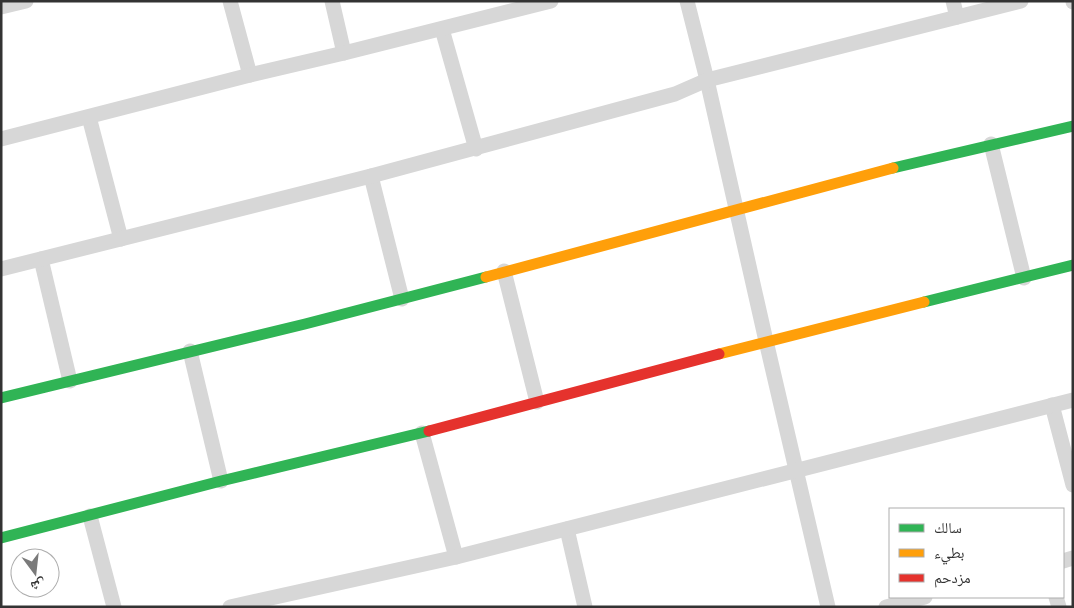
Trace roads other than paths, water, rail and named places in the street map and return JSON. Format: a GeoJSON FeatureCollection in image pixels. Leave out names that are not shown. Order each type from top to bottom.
{"type":"FeatureCollection","features":[{"type":"Feature","properties":{"kind":"street"},"geometry":{"type":"LineString","coordinates":[[1,7],[26,1]]}},
{"type":"Feature","properties":{"kind":"street"},"geometry":{"type":"LineString","coordinates":[[230,1],[250,75]]}},
{"type":"Feature","properties":{"kind":"street"},"geometry":{"type":"LineString","coordinates":[[332,1],[344,53]]}},
{"type":"Feature","properties":{"kind":"street"},"geometry":{"type":"LineString","coordinates":[[1,139],[551,1]]}},
{"type":"Feature","properties":{"kind":"street"},"geometry":{"type":"LineString","coordinates":[[687,1],[798,471],[828,607]]}},
{"type":"Feature","properties":{"kind":"street"},"geometry":{"type":"LineString","coordinates":[[953,1],[957,17]]}},
{"type":"Feature","properties":{"kind":"street"},"geometry":{"type":"LineString","coordinates":[[1,269],[476,149],[675,94],[707,80],[1021,1]]}},
{"type":"Feature","properties":{"kind":"street"},"geometry":{"type":"LineString","coordinates":[[442,29],[476,149]]}},
{"type":"Feature","properties":{"kind":"street"},"geometry":{"type":"LineString","coordinates":[[89,117],[121,239]]}},
{"type":"Feature","properties":{"kind":"street"},"geometry":{"type":"LineString","coordinates":[[1,398],[402,299],[736,208],[991,144],[1073,126]]}},
{"type":"Feature","properties":{"kind":"street"},"geometry":{"type":"LineString","coordinates":[[991,144],[1024,278]]}},
{"type":"Feature","properties":{"kind":"street"},"geometry":{"type":"LineString","coordinates":[[371,176],[402,299]]}},
{"type":"Feature","properties":{"kind":"street"},"geometry":{"type":"LineString","coordinates":[[41,259],[70,381]]}},
{"type":"Feature","properties":{"kind":"street"},"geometry":{"type":"LineString","coordinates":[[1,538],[221,481],[422,433],[766,341],[1073,265]]}},
{"type":"Feature","properties":{"kind":"street"},"geometry":{"type":"LineString","coordinates":[[504,271],[537,402]]}},
{"type":"Feature","properties":{"kind":"street"},"geometry":{"type":"LineString","coordinates":[[190,351],[221,481]]}},
{"type":"Feature","properties":{"kind":"street"},"geometry":{"type":"LineString","coordinates":[[230,607],[253,604],[456,558],[1073,400]]}},
{"type":"Feature","properties":{"kind":"street"},"geometry":{"type":"LineString","coordinates":[[1052,405],[1073,485]]}},
{"type":"Feature","properties":{"kind":"street"},"geometry":{"type":"LineString","coordinates":[[422,433],[456,558]]}},
{"type":"Feature","properties":{"kind":"street"},"geometry":{"type":"LineString","coordinates":[[90,516],[114,607]]}},
{"type":"Feature","properties":{"kind":"street"},"geometry":{"type":"LineString","coordinates":[[567,529],[585,607]]}},
{"type":"Feature","properties":{"kind":"street"},"geometry":{"type":"LineString","coordinates":[[886,607],[903,605],[922,598]]}}]}
